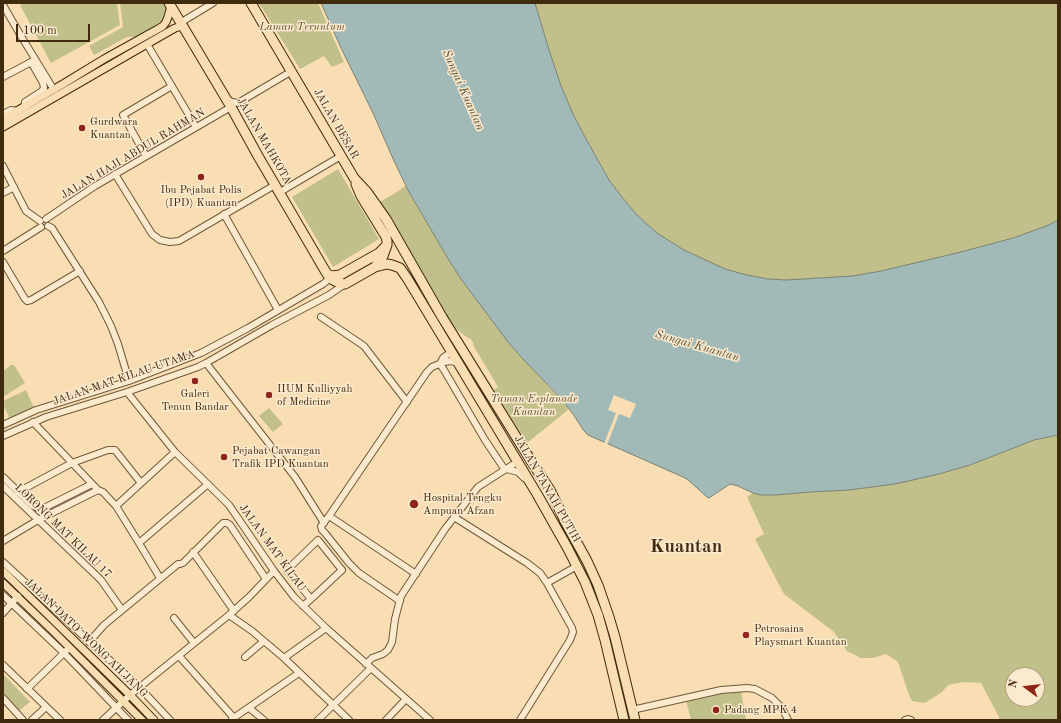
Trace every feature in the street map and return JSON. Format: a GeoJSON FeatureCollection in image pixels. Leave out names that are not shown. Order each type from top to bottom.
{"type":"FeatureCollection","features":[{"type":"Feature","properties":{"kind":"highway","name":"JALAN BESAR"},"geometry":{"type":"LineString","coordinates":[[251,3],[354,178],[372,198],[405,254]]}},
{"type":"Feature","properties":{"kind":"highway","name":"JALAN MAHKOTA"},"geometry":{"type":"LineString","coordinates":[[170,4],[327,274],[332,280],[345,284]]}},
{"type":"Feature","properties":{"kind":"highway"},"geometry":{"type":"LineString","coordinates":[[354,178],[361,196],[386,237],[387,245],[383,256],[375,267]]}},
{"type":"Feature","properties":{"kind":"highway"},"geometry":{"type":"LineString","coordinates":[[327,274],[332,276],[340,275],[379,253],[387,245]]}},
{"type":"Feature","properties":{"kind":"highway","name":"JALAN TANAH PUTIH"},"geometry":{"type":"LineString","coordinates":[[405,254],[455,338],[550,490],[565,521],[587,560],[598,585],[609,617],[635,720]]}},
{"type":"Feature","properties":{"kind":"highway","name":"JALAN TANAH PUTIH"},"geometry":{"type":"LineString","coordinates":[[375,267],[390,264],[396,266],[400,268],[407,278],[537,494],[578,566],[588,587],[598,615],[624,720]]}},
{"type":"Feature","properties":{"kind":"highway","name":"JALAN MAT KILAU UTAMA"},"geometry":{"type":"LineString","coordinates":[[345,284],[375,267]]}},
{"type":"Feature","properties":{"kind":"highway"},"geometry":{"type":"LineString","coordinates":[[455,338],[452,353],[469,360]]}},
{"type":"Feature","properties":{"kind":"highway"},"geometry":{"type":"LineString","coordinates":[[533,464],[527,465],[527,470],[537,494]]}},
{"type":"Feature","properties":{"kind":"main road"},"geometry":{"type":"LineString","coordinates":[[3,119],[21,110],[163,26],[168,17],[170,4]]}},
{"type":"Feature","properties":{"kind":"main road"},"geometry":{"type":"LineString","coordinates":[[3,127],[181,24]]}},
{"type":"Feature","properties":{"kind":"main road","name":"JALAN DATO' WONG AH JANG"},"geometry":{"type":"LineString","coordinates":[[3,572],[154,720]]}},
{"type":"Feature","properties":{"kind":"main road","name":"JALAN DATO' WONG AH JANG"},"geometry":{"type":"LineString","coordinates":[[3,583],[70,647],[142,720]]}},
{"type":"Feature","properties":{"kind":"street"},"geometry":{"type":"LineString","coordinates":[[181,24],[213,3]]}},
{"type":"Feature","properties":{"kind":"street"},"geometry":{"type":"LineString","coordinates":[[3,4],[33,61],[44,88],[42,91],[25,102],[21,110],[11,110],[3,114]]}},
{"type":"Feature","properties":{"kind":"street"},"geometry":{"type":"LineString","coordinates":[[147,44],[196,127]]}},
{"type":"Feature","properties":{"kind":"street"},"geometry":{"type":"LineString","coordinates":[[33,61],[54,90]]}},
{"type":"Feature","properties":{"kind":"street"},"geometry":{"type":"LineString","coordinates":[[3,77],[33,61]]}},
{"type":"Feature","properties":{"kind":"street"},"geometry":{"type":"LineString","coordinates":[[224,97],[232,102],[238,103],[292,71]]}},
{"type":"Feature","properties":{"kind":"street"},"geometry":{"type":"LineString","coordinates":[[146,156],[123,115],[172,86]]}},
{"type":"Feature","properties":{"kind":"street","name":"JALAN HAJI ABDUL RAHMAN"},"geometry":{"type":"LineString","coordinates":[[3,251],[89,190],[231,107]]}},
{"type":"Feature","properties":{"kind":"street"},"geometry":{"type":"LineString","coordinates":[[116,174],[152,234],[156,238],[165,242],[175,242],[224,214],[341,156]]}},
{"type":"Feature","properties":{"kind":"street"},"geometry":{"type":"LineString","coordinates":[[3,166],[26,211],[42,223],[48,221],[48,226],[52,228],[99,302],[118,344],[129,381]]}},
{"type":"Feature","properties":{"kind":"street"},"geometry":{"type":"LineString","coordinates":[[3,193],[14,187]]}},
{"type":"Feature","properties":{"kind":"street"},"geometry":{"type":"LineString","coordinates":[[224,214],[278,310]]}},
{"type":"Feature","properties":{"kind":"street"},"geometry":{"type":"LineString","coordinates":[[3,262],[27,301],[80,271]]}},
{"type":"Feature","properties":{"kind":"street"},"geometry":{"type":"LineString","coordinates":[[327,274],[328,280],[323,284],[327,285],[329,288],[329,295]]}},
{"type":"Feature","properties":{"kind":"street","name":"JALAN MAT KILAU UTAMA"},"geometry":{"type":"LineString","coordinates":[[5,424],[36,410],[129,381],[201,353],[323,284]]}},
{"type":"Feature","properties":{"kind":"street","name":"JALAN MAT KILAU UTAMA"},"geometry":{"type":"LineString","coordinates":[[3,436],[32,422],[127,392],[206,363],[272,325],[329,295],[345,284]]}},
{"type":"Feature","properties":{"kind":"street"},"geometry":{"type":"LineString","coordinates":[[268,316],[273,318],[272,325]]}},
{"type":"Feature","properties":{"kind":"street"},"geometry":{"type":"LineString","coordinates":[[321,317],[366,349],[407,402]]}},
{"type":"Feature","properties":{"kind":"street"},"geometry":{"type":"LineString","coordinates":[[440,364],[444,358],[452,353]]}},
{"type":"Feature","properties":{"kind":"street"},"geometry":{"type":"LineString","coordinates":[[400,601],[359,573],[322,530],[322,526],[427,372],[432,367],[444,362],[451,361],[458,363]]}},
{"type":"Feature","properties":{"kind":"street"},"geometry":{"type":"LineString","coordinates":[[206,363],[296,478],[324,523]]}},
{"type":"Feature","properties":{"kind":"street"},"geometry":{"type":"LineString","coordinates":[[440,364],[485,440],[506,469],[518,472],[530,483]]}},
{"type":"Feature","properties":{"kind":"street","name":"JALAN MAT KILAU"},"geometry":{"type":"LineString","coordinates":[[127,392],[176,452],[229,505],[274,571],[294,597],[326,628],[430,720]]}},
{"type":"Feature","properties":{"kind":"street"},"geometry":{"type":"LineString","coordinates":[[3,416],[5,424]]}},
{"type":"Feature","properties":{"kind":"street"},"geometry":{"type":"LineString","coordinates":[[32,422],[92,484],[98,490],[103,492],[116,506],[160,578]]}},
{"type":"Feature","properties":{"kind":"street"},"geometry":{"type":"LineString","coordinates":[[18,492],[72,463],[108,450],[115,450],[142,483]]}},
{"type":"Feature","properties":{"kind":"street"},"geometry":{"type":"LineString","coordinates":[[116,506],[176,452]]}},
{"type":"Feature","properties":{"kind":"street"},"geometry":{"type":"LineString","coordinates":[[318,720],[369,666],[372,658],[383,654],[388,650],[392,642],[395,619],[404,592],[454,517],[478,487],[517,462]]}},
{"type":"Feature","properties":{"kind":"street"},"geometry":{"type":"LineString","coordinates":[[3,477],[33,506],[38,508],[44,508],[92,484]]}},
{"type":"Feature","properties":{"kind":"street"},"geometry":{"type":"LineString","coordinates":[[139,543],[208,484]]}},
{"type":"Feature","properties":{"kind":"street","name":"LORONG MAT KILAU 17"},"geometry":{"type":"LineString","coordinates":[[3,486],[101,580],[122,610]]}},
{"type":"Feature","properties":{"kind":"street"},"geometry":{"type":"LineString","coordinates":[[3,542],[38,520],[98,490]]}},
{"type":"Feature","properties":{"kind":"street"},"geometry":{"type":"LineString","coordinates":[[329,516],[416,574]]}},
{"type":"Feature","properties":{"kind":"street"},"geometry":{"type":"LineString","coordinates":[[454,517],[540,573],[572,628],[570,640],[520,720]]}},
{"type":"Feature","properties":{"kind":"street","name":"JALAN MAT KILAU"},"geometry":{"type":"LineString","coordinates":[[193,552],[223,524],[227,523],[230,525],[266,579]]}},
{"type":"Feature","properties":{"kind":"street"},"geometry":{"type":"LineString","coordinates":[[303,606],[311,599],[342,570],[318,540],[286,570],[311,599]]}},
{"type":"Feature","properties":{"kind":"street"},"geometry":{"type":"LineString","coordinates":[[90,642],[104,625],[160,578],[178,564],[182,564],[193,552],[232,613],[284,658],[349,720]]}},
{"type":"Feature","properties":{"kind":"street"},"geometry":{"type":"LineString","coordinates":[[3,562],[140,688],[170,720]]}},
{"type":"Feature","properties":{"kind":"street"},"geometry":{"type":"LineString","coordinates":[[547,583],[578,566]]}},
{"type":"Feature","properties":{"kind":"street"},"geometry":{"type":"LineString","coordinates":[[103,720],[130,696],[232,613],[274,571]]}},
{"type":"Feature","properties":{"kind":"street"},"geometry":{"type":"LineString","coordinates":[[3,595],[64,653],[128,720]]}},
{"type":"Feature","properties":{"kind":"street"},"geometry":{"type":"LineString","coordinates":[[3,613],[18,596]]}},
{"type":"Feature","properties":{"kind":"street"},"geometry":{"type":"LineString","coordinates":[[174,618],[194,643]]}},
{"type":"Feature","properties":{"kind":"street"},"geometry":{"type":"LineString","coordinates":[[284,658],[326,628]]}},
{"type":"Feature","properties":{"kind":"street"},"geometry":{"type":"LineString","coordinates":[[245,657],[264,641]]}},
{"type":"Feature","properties":{"kind":"street"},"geometry":{"type":"LineString","coordinates":[[27,689],[70,647]]}},
{"type":"Feature","properties":{"kind":"street"},"geometry":{"type":"LineString","coordinates":[[179,656],[233,719],[299,673]]}},
{"type":"Feature","properties":{"kind":"street"},"geometry":{"type":"LineString","coordinates":[[3,665],[60,720]]}},
{"type":"Feature","properties":{"kind":"street"},"geometry":{"type":"LineString","coordinates":[[632,710],[721,690],[747,688],[754,689],[772,698],[782,708],[788,720]]}},
{"type":"Feature","properties":{"kind":"street"},"geometry":{"type":"LineString","coordinates":[[3,698],[23,720]]}},
{"type":"Feature","properties":{"kind":"street"},"geometry":{"type":"LineString","coordinates":[[386,720],[406,699]]}},
{"type":"Feature","properties":{"kind":"street"},"geometry":{"type":"LineString","coordinates":[[32,720],[46,707]]}},
{"type":"Feature","properties":{"kind":"street"},"geometry":{"type":"LineString","coordinates":[[249,708],[264,720]]}},
{"type":"Feature","properties":{"kind":"street"},"geometry":{"type":"LineString","coordinates":[[905,720],[912,720]]}},
{"type":"Feature","properties":{"kind":"green space"},"geometry":{"type":"Polygon","coordinates":[[[23,3],[117,3],[120,25],[51,63],[20,5],[23,3]]]}},
{"type":"Feature","properties":{"kind":"green space"},"geometry":{"type":"Polygon","coordinates":[[[120,3],[166,3],[168,7],[163,23],[138,37],[127,37],[94,55],[89,46],[123,27],[120,3]]]}},
{"type":"Feature","properties":{"kind":"green space","name":"Laman Teruntum"},"geometry":{"type":"Polygon","coordinates":[[[259,3],[318,3],[344,62],[332,67],[324,56],[300,69],[259,3]]]}},
{"type":"Feature","properties":{"kind":"green space"},"geometry":{"type":"Polygon","coordinates":[[[535,3],[1058,3],[1058,221],[1013,238],[961,252],[853,276],[786,280],[768,279],[725,269],[684,250],[657,233],[637,215],[609,180],[574,116],[561,86],[535,3]]]}},
{"type":"Feature","properties":{"kind":"green space"},"geometry":{"type":"Polygon","coordinates":[[[338,169],[379,239],[333,267],[292,197],[338,169]]]}},
{"type":"Feature","properties":{"kind":"green space","name":"Taman Esplanade Kuantan"},"geometry":{"type":"Polygon","coordinates":[[[406,185],[461,279],[508,342],[569,409],[527,443],[494,390],[498,387],[473,345],[474,344],[470,338],[452,326],[378,203],[406,185]]]}},
{"type":"Feature","properties":{"kind":"green space"},"geometry":{"type":"Polygon","coordinates":[[[11,365],[14,365],[25,383],[3,397],[3,371],[11,365]]]}},
{"type":"Feature","properties":{"kind":"green space"},"geometry":{"type":"Polygon","coordinates":[[[26,390],[34,408],[10,419],[3,401],[26,390]]]}},
{"type":"Feature","properties":{"kind":"green space"},"geometry":{"type":"Polygon","coordinates":[[[269,408],[283,424],[273,432],[259,416],[269,408]]]}},
{"type":"Feature","properties":{"kind":"green space"},"geometry":{"type":"Polygon","coordinates":[[[1058,435],[1058,720],[999,720],[999,717],[981,683],[964,682],[948,685],[942,692],[925,703],[912,701],[898,662],[886,654],[873,658],[861,658],[847,651],[834,632],[784,594],[755,539],[764,534],[747,497],[753,493],[761,495],[776,495],[849,490],[895,484],[970,465],[1034,440],[1058,435]]]}},
{"type":"Feature","properties":{"kind":"green space"},"geometry":{"type":"Polygon","coordinates":[[[3,674],[30,702],[19,711],[3,695],[3,674]]]}},
{"type":"Feature","properties":{"kind":"green space","name":"Padang MPK 4"},"geometry":{"type":"Polygon","coordinates":[[[724,691],[741,691],[746,720],[691,720],[686,700],[724,691]]]}},
{"type":"Feature","properties":{"kind":"water","name":"Sungai Kuantan"},"geometry":{"type":"Polygon","coordinates":[[[321,3],[535,3],[561,86],[574,116],[609,180],[637,215],[657,233],[684,250],[725,269],[768,279],[786,280],[853,276],[961,252],[1013,238],[1049,225],[1058,220],[1058,435],[1034,440],[970,465],[895,484],[849,490],[761,495],[730,484],[709,498],[687,479],[588,435],[564,402],[508,342],[461,279],[447,257],[409,192],[321,3]]]}},
{"type":"Feature","properties":{"kind":"pier"},"geometry":{"type":"Polygon","coordinates":[[[614,395],[636,404],[630,418],[619,414],[607,445],[604,444],[616,413],[608,410],[614,395]]]}},
{"type":"Feature","properties":{"kind":"place","name":"Gurdwara Kuantan"},"geometry":{"type":"Point","coordinates":[82,128]}},
{"type":"Feature","properties":{"kind":"place","name":"Ibu Pejabat Polis (IPD) Kuantan"},"geometry":{"type":"Point","coordinates":[201,177]}},
{"type":"Feature","properties":{"kind":"place","name":"Galeri Tenun Bandar"},"geometry":{"type":"Point","coordinates":[195,381]}},
{"type":"Feature","properties":{"kind":"place","name":"IIUM Kulliyyah of Medicine"},"geometry":{"type":"Point","coordinates":[269,395]}},
{"type":"Feature","properties":{"kind":"place","name":"Pejabat Cawangan Trafik IPD Kuantan"},"geometry":{"type":"Point","coordinates":[224,457]}},
{"type":"Feature","properties":{"kind":"place","name":"Hospital Tengku Ampuan Afzan"},"geometry":{"type":"Point","coordinates":[414,504]}},
{"type":"Feature","properties":{"kind":"place","name":"Petrosains Playsmart Kuantan"},"geometry":{"type":"Point","coordinates":[746,635]}},
{"type":"Feature","properties":{"kind":"place","name":"Padang MPK 4"},"geometry":{"type":"Point","coordinates":[716,710]}},
{"type":"Feature","properties":{"kind":"district","name":"Kuantan"},"geometry":{"type":"Point","coordinates":[686,547]}}]}
